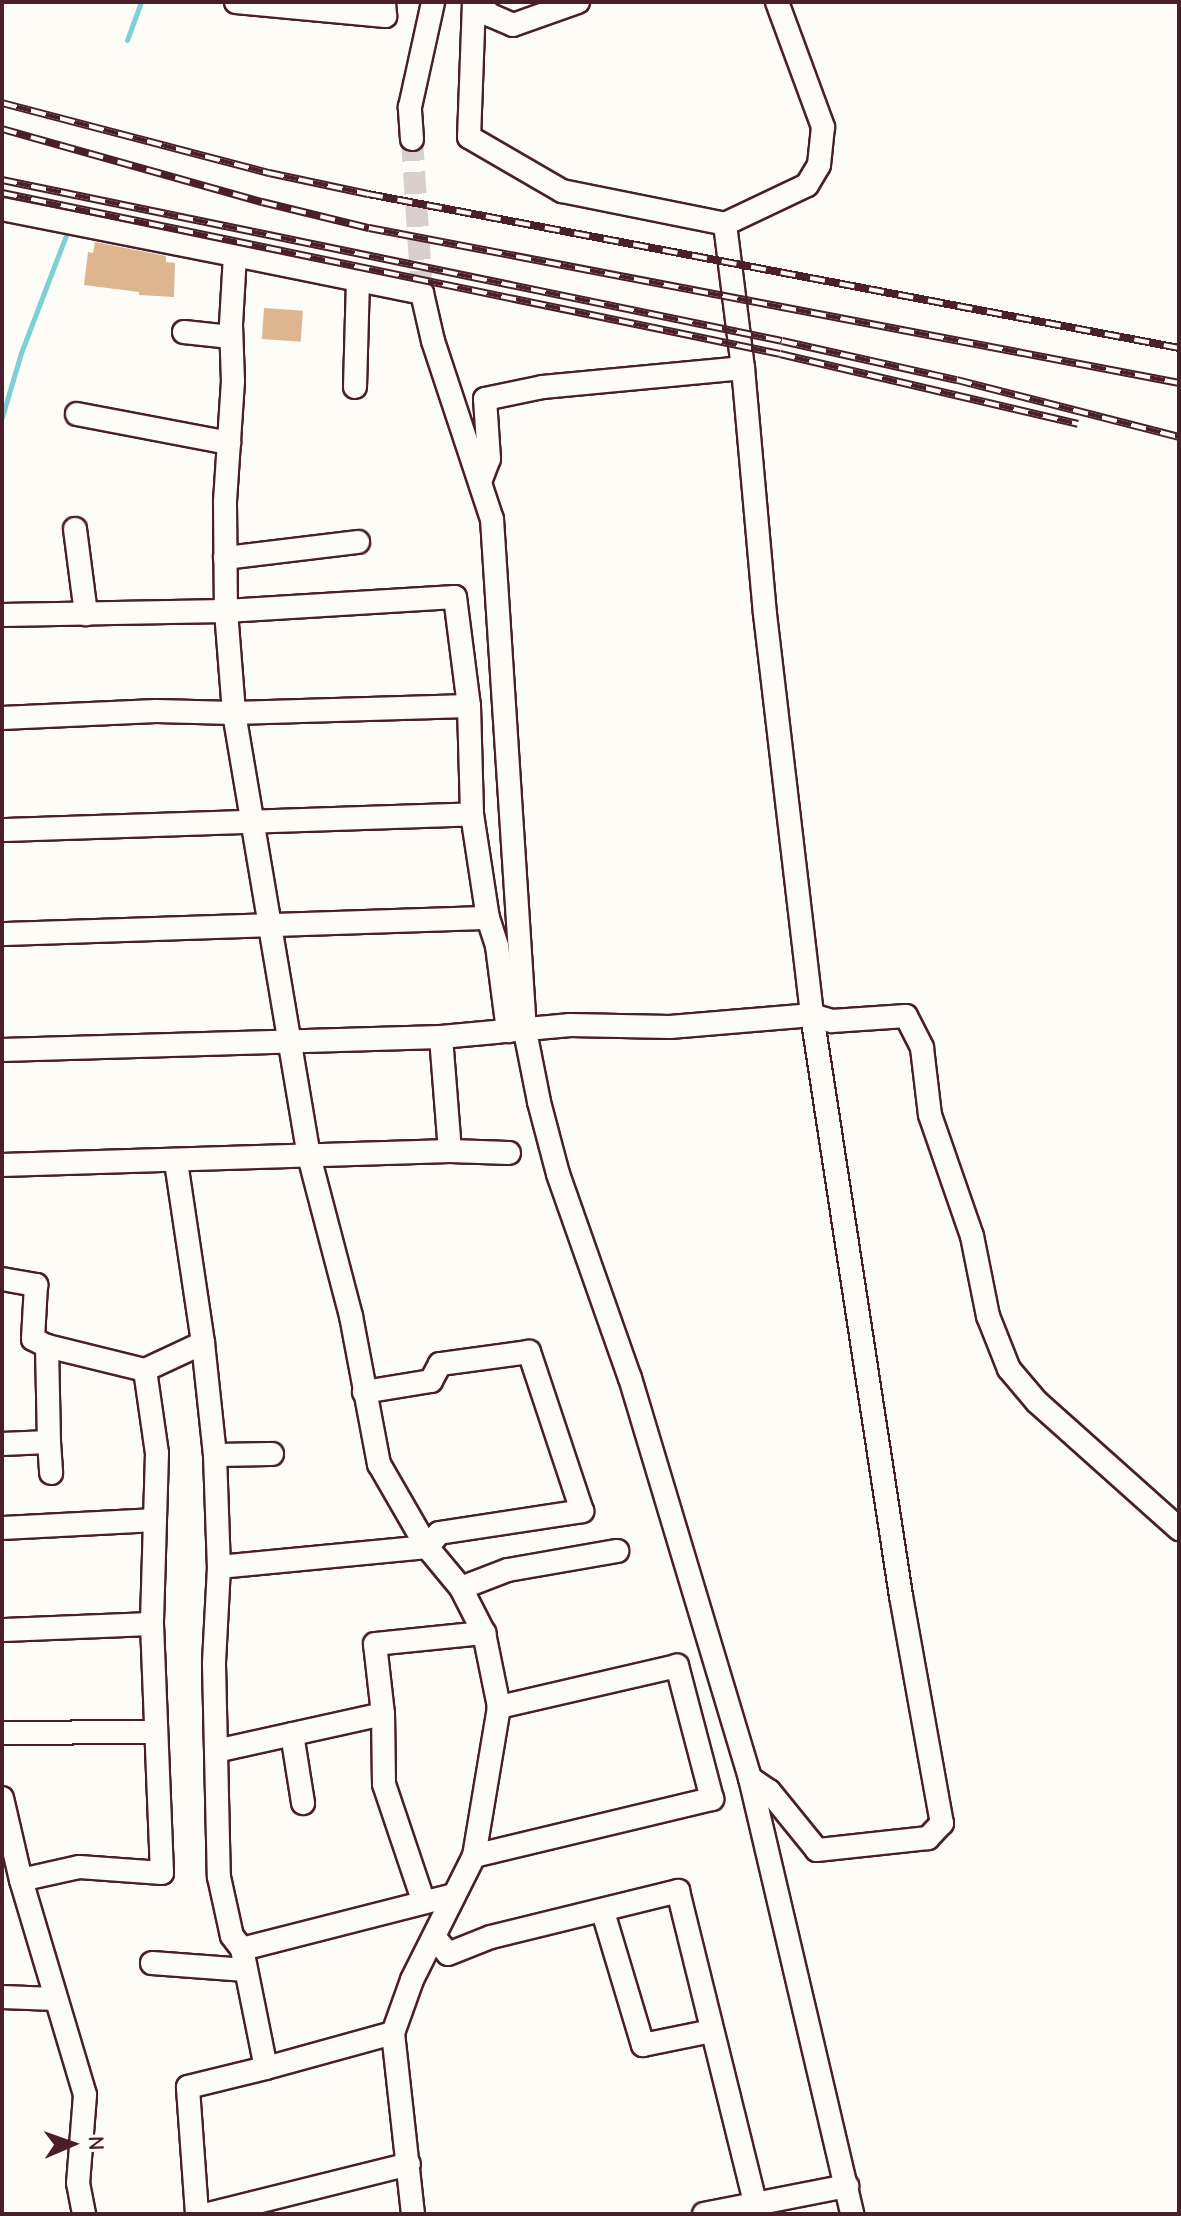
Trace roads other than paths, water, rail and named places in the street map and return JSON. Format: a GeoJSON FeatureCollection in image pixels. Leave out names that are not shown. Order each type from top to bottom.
{"type":"FeatureCollection","features":[{"type":"Feature","properties":{"kind":"street"},"geometry":{"type":"LineString","coordinates":[[236,2],[385,16],[384,2]]}},
{"type":"Feature","properties":{"kind":"street"},"geometry":{"type":"LineString","coordinates":[[412,139],[410,107],[433,2]]}},
{"type":"Feature","properties":{"kind":"street"},"geometry":{"type":"LineString","coordinates":[[476,2],[490,15],[513,25],[578,2]]}},
{"type":"Feature","properties":{"kind":"street"},"geometry":{"type":"LineString","coordinates":[[476,2],[469,137],[562,191],[725,224],[807,185],[819,165],[823,127],[777,2]]}},
{"type":"Feature","properties":{"kind":"street"},"geometry":{"type":"LineString","coordinates":[[2,209],[422,293],[433,341],[492,519],[517,1031]]}},
{"type":"Feature","properties":{"kind":"street"},"geometry":{"type":"LineString","coordinates":[[725,224],[743,368],[765,614],[812,1015],[901,1596],[942,1823],[928,1838],[817,1850],[769,1791],[750,1778]]}},
{"type":"Feature","properties":{"kind":"street"},"geometry":{"type":"LineString","coordinates":[[235,255],[225,558],[234,713],[309,1156],[351,1316],[379,1464],[427,1547],[461,1588],[484,1633],[499,1707],[474,1856],[436,1939],[412,1980],[393,2033],[413,2214]]}},
{"type":"Feature","properties":{"kind":"street"},"geometry":{"type":"LineString","coordinates":[[355,387],[358,282]]}},
{"type":"Feature","properties":{"kind":"street"},"geometry":{"type":"LineString","coordinates":[[184,332],[231,337]]}},
{"type":"Feature","properties":{"kind":"street"},"geometry":{"type":"LineString","coordinates":[[480,482],[489,459],[485,399],[543,387],[743,368]]}},
{"type":"Feature","properties":{"kind":"street"},"geometry":{"type":"LineString","coordinates":[[77,414],[229,443]]}},
{"type":"Feature","properties":{"kind":"street"},"geometry":{"type":"LineString","coordinates":[[75,529],[86,614]]}},
{"type":"Feature","properties":{"kind":"street"},"geometry":{"type":"LineString","coordinates":[[225,558],[358,542]]}},
{"type":"Feature","properties":{"kind":"street"},"geometry":{"type":"LineString","coordinates":[[2,615],[226,611],[455,597],[469,706],[472,814],[488,918],[558,1174],[630,1378],[750,1778],[785,1939],[852,2214]]}},
{"type":"Feature","properties":{"kind":"street"},"geometry":{"type":"LineString","coordinates":[[3,724],[156,711],[234,713],[469,706]]}},
{"type":"Feature","properties":{"kind":"street"},"geometry":{"type":"LineString","coordinates":[[2,830],[472,814]]}},
{"type":"Feature","properties":{"kind":"street"},"geometry":{"type":"LineString","coordinates":[[2,934],[270,928],[488,918]]}},
{"type":"Feature","properties":{"kind":"street"},"geometry":{"type":"LineString","coordinates":[[2,1050],[441,1037],[570,1025],[670,1027],[812,1015],[832,1021],[906,1016],[922,1048],[930,1115],[972,1236],[988,1316],[1009,1369],[1047,1412],[1179,1529]]}},
{"type":"Feature","properties":{"kind":"street"},"geometry":{"type":"LineString","coordinates":[[441,1037],[450,1151]]}},
{"type":"Feature","properties":{"kind":"street"},"geometry":{"type":"LineString","coordinates":[[2,1165],[176,1162],[450,1151],[509,1153]]}},
{"type":"Feature","properties":{"kind":"street"},"geometry":{"type":"LineString","coordinates":[[176,1162],[203,1343],[215,1455],[219,1567],[214,1664],[219,1877],[232,1936],[244,1959],[266,2068]]}},
{"type":"Feature","properties":{"kind":"street"},"geometry":{"type":"LineString","coordinates":[[2,1279],[36,1285],[33,1339],[47,1346],[145,1370],[203,1343]]}},
{"type":"Feature","properties":{"kind":"street"},"geometry":{"type":"LineString","coordinates":[[47,1346],[51,1473]]}},
{"type":"Feature","properties":{"kind":"street"},"geometry":{"type":"LineString","coordinates":[[219,1567],[427,1547],[439,1533],[582,1511],[529,1352],[440,1364],[431,1381],[364,1392]]}},
{"type":"Feature","properties":{"kind":"street"},"geometry":{"type":"LineString","coordinates":[[21,1880],[79,1867],[162,1873],[152,1624],[157,1453],[145,1370]]}},
{"type":"Feature","properties":{"kind":"street"},"geometry":{"type":"LineString","coordinates":[[2,1444],[49,1442]]}},
{"type":"Feature","properties":{"kind":"street"},"geometry":{"type":"LineString","coordinates":[[215,1455],[272,1454]]}},
{"type":"Feature","properties":{"kind":"street"},"geometry":{"type":"LineString","coordinates":[[2,1528],[155,1520]]}},
{"type":"Feature","properties":{"kind":"street"},"geometry":{"type":"LineString","coordinates":[[461,1588],[508,1570],[617,1551]]}},
{"type":"Feature","properties":{"kind":"street"},"geometry":{"type":"LineString","coordinates":[[2,1630],[152,1624]]}},
{"type":"Feature","properties":{"kind":"street"},"geometry":{"type":"LineString","coordinates":[[423,1900],[384,1784],[383,1714],[375,1644],[484,1633]]}},
{"type":"Feature","properties":{"kind":"street"},"geometry":{"type":"LineString","coordinates":[[474,1856],[712,1799],[677,1666],[499,1707]]}},
{"type":"Feature","properties":{"kind":"street"},"geometry":{"type":"LineString","coordinates":[[216,1751],[383,1714]]}},
{"type":"Feature","properties":{"kind":"street"},"geometry":{"type":"LineString","coordinates":[[2,1733],[155,1732]]}},
{"type":"Feature","properties":{"kind":"street"},"geometry":{"type":"LineString","coordinates":[[292,1734],[303,1803]]}},
{"type":"Feature","properties":{"kind":"street"},"geometry":{"type":"LineString","coordinates":[[2,1798],[21,1880],[85,2095],[78,2183],[84,2214]]}},
{"type":"Feature","properties":{"kind":"street"},"geometry":{"type":"LineString","coordinates":[[436,1939],[448,1954],[491,1937],[603,1912],[678,1891],[755,2203]]}},
{"type":"Feature","properties":{"kind":"street"},"geometry":{"type":"LineString","coordinates":[[152,1963],[244,1959],[423,1900],[454,1895]]}},
{"type":"Feature","properties":{"kind":"street"},"geometry":{"type":"LineString","coordinates":[[603,1912],[643,2045],[712,2031]]}},
{"type":"Feature","properties":{"kind":"street"},"geometry":{"type":"LineString","coordinates":[[2,1997],[55,1999]]}},
{"type":"Feature","properties":{"kind":"street"},"geometry":{"type":"LineString","coordinates":[[197,2214],[188,2087],[393,2033]]}},
{"type":"Feature","properties":{"kind":"street"},"geometry":{"type":"LineString","coordinates":[[209,2214],[409,2164]]}},
{"type":"Feature","properties":{"kind":"street"},"geometry":{"type":"LineString","coordinates":[[704,2214],[847,2186]]}},
{"type":"Feature","properties":{"kind":"waterway"},"geometry":{"type":"LineString","coordinates":[[127,40],[141,2]]}},
{"type":"Feature","properties":{"kind":"waterway"},"geometry":{"type":"LineString","coordinates":[[2,417],[21,353],[66,235]]}},
{"type":"Feature","properties":{"kind":"tunnel"},"geometry":{"type":"LineString","coordinates":[[412,139],[422,293]]}},
{"type":"Feature","properties":{"kind":"railway"},"geometry":{"type":"LineString","coordinates":[[2,103],[269,173],[368,194],[1179,348]]}},
{"type":"Feature","properties":{"kind":"railway"},"geometry":{"type":"LineString","coordinates":[[2,129],[262,202],[369,228],[1179,383]]}},
{"type":"Feature","properties":{"kind":"railway"},"geometry":{"type":"LineString","coordinates":[[2,180],[782,341],[957,380],[1179,437]]}},
{"type":"Feature","properties":{"kind":"railway"},"geometry":{"type":"LineString","coordinates":[[2,193],[780,354],[1078,424]]}}]}
